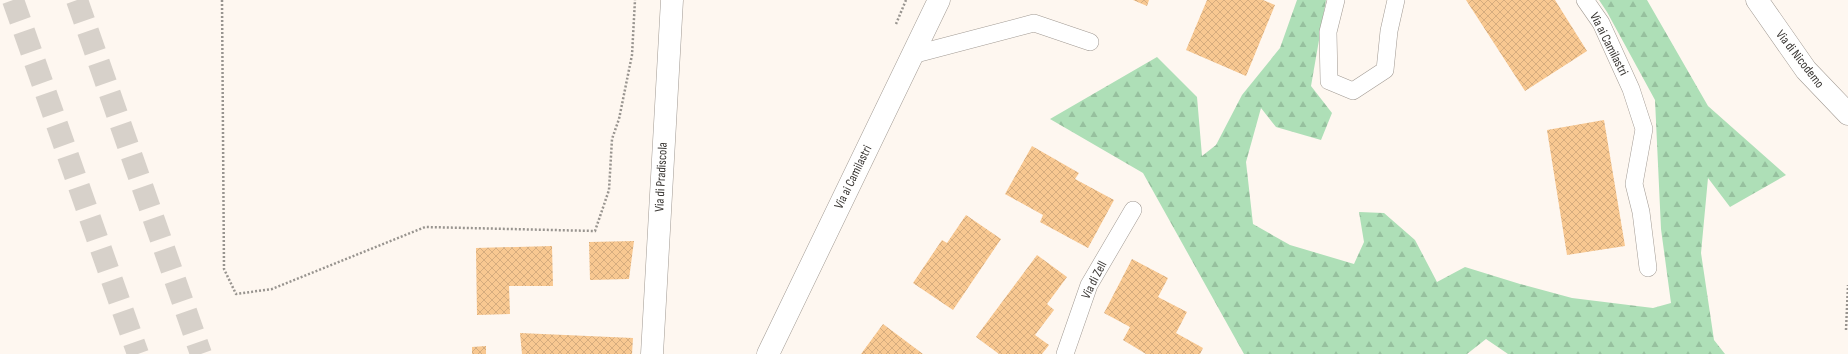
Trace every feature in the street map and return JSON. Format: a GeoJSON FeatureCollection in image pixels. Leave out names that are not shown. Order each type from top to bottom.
{"type":"FeatureCollection","features":[{"type":"Feature","properties":{"kind":"street","name":"Via di Pradiscola"},"geometry":{"type":"LineString","coordinates":[[652,354],[672,0]]}},
{"type":"Feature","properties":{"kind":"street","name":"Via ai Camilastri"},"geometry":{"type":"LineString","coordinates":[[768,354],[939,0]]}},
{"type":"Feature","properties":{"kind":"street","name":"Via di Nicodemo"},"geometry":{"type":"LineString","coordinates":[[1757,0],[1806,70],[1848,114]]}},
{"type":"Feature","properties":{"kind":"lane"},"geometry":{"type":"LineString","coordinates":[[1336,0],[1328,32],[1329,81],[1353,91],[1385,70],[1389,31],[1396,0]]}},
{"type":"Feature","properties":{"kind":"lane","name":"Via ai Camilastri"},"geometry":{"type":"LineString","coordinates":[[1585,0],[1601,24],[1631,89],[1644,129],[1634,184],[1641,212],[1648,268]]}},
{"type":"Feature","properties":{"kind":"lane"},"geometry":{"type":"LineString","coordinates":[[912,55],[1034,23],[1090,42]]}},
{"type":"Feature","properties":{"kind":"lane","name":"Via di Zell"},"geometry":{"type":"LineString","coordinates":[[1065,354],[1089,285],[1134,210]]}},
{"type":"Feature","properties":{"kind":"path"},"geometry":{"type":"LineString","coordinates":[[222,0],[224,269],[236,294],[272,289],[425,227],[595,231],[609,190],[612,139],[619,119],[632,55],[635,0]]}},
{"type":"Feature","properties":{"kind":"path"},"geometry":{"type":"LineString","coordinates":[[1846,330],[1848,285]]}},
{"type":"Feature","properties":{"kind":"green space"},"geometry":{"type":"Polygon","coordinates":[[[1297,0],[1326,0],[1311,86],[1332,113],[1321,140],[1276,127],[1261,108],[1246,162],[1253,224],[1290,245],[1354,264],[1364,242],[1359,212],[1384,213],[1415,240],[1437,282],[1465,267],[1572,298],[1653,308],[1671,303],[1661,229],[1655,100],[1599,0],[1647,0],[1708,106],[1786,175],[1730,207],[1708,178],[1701,253],[1714,340],[1725,354],[1508,354],[1486,339],[1467,354],[1244,354],[1143,173],[1050,119],[1157,57],[1197,97],[1202,156],[1216,145],[1242,95],[1280,48],[1297,0]]]}},
{"type":"Feature","properties":{"kind":"building"},"geometry":{"type":"Polygon","coordinates":[[[1133,0],[1149,0],[1147,6],[1133,0]]]}},
{"type":"Feature","properties":{"kind":"building"},"geometry":{"type":"Polygon","coordinates":[[[1207,0],[1263,0],[1275,5],[1246,76],[1186,50],[1207,0]]]}},
{"type":"Feature","properties":{"kind":"building"},"geometry":{"type":"Polygon","coordinates":[[[1466,0],[1555,0],[1587,51],[1525,91],[1466,0]]]}},
{"type":"Feature","properties":{"kind":"building"},"geometry":{"type":"Polygon","coordinates":[[[1604,120],[1625,246],[1567,255],[1547,130],[1604,120]]]}},
{"type":"Feature","properties":{"kind":"building"},"geometry":{"type":"Polygon","coordinates":[[[1032,146],[1079,173],[1075,179],[1114,200],[1088,248],[1040,222],[1043,215],[1005,194],[1032,146]]]}},
{"type":"Feature","properties":{"kind":"building"},"geometry":{"type":"Polygon","coordinates":[[[966,215],[1001,239],[953,310],[913,283],[942,240],[947,243],[966,215]]]}},
{"type":"Feature","properties":{"kind":"building"},"geometry":{"type":"Polygon","coordinates":[[[634,241],[629,279],[590,280],[589,242],[634,241]]]}},
{"type":"Feature","properties":{"kind":"building"},"geometry":{"type":"Polygon","coordinates":[[[552,246],[553,286],[509,286],[510,314],[477,315],[476,248],[552,246]]]}},
{"type":"Feature","properties":{"kind":"building"},"geometry":{"type":"Polygon","coordinates":[[[1037,255],[1067,277],[1047,304],[1054,310],[1035,335],[1049,345],[1042,354],[999,354],[976,337],[1037,255]]]}},
{"type":"Feature","properties":{"kind":"building"},"geometry":{"type":"Polygon","coordinates":[[[1132,259],[1168,278],[1158,297],[1187,312],[1176,333],[1203,348],[1200,354],[1146,354],[1123,340],[1130,327],[1104,313],[1132,259]]]}},
{"type":"Feature","properties":{"kind":"building"},"geometry":{"type":"Polygon","coordinates":[[[883,324],[923,354],[861,354],[883,324]]]}},
{"type":"Feature","properties":{"kind":"building"},"geometry":{"type":"Polygon","coordinates":[[[520,333],[633,338],[632,354],[522,354],[520,333]]]}},
{"type":"Feature","properties":{"kind":"building"},"geometry":{"type":"Polygon","coordinates":[[[486,346],[486,354],[472,354],[472,347],[486,346]]]}},
{"type":"Feature","properties":{"kind":"tunnel"},"geometry":{"type":"LineString","coordinates":[[13,0],[138,354]]}},
{"type":"Feature","properties":{"kind":"tunnel"},"geometry":{"type":"LineString","coordinates":[[77,0],[201,354]]}}]}
